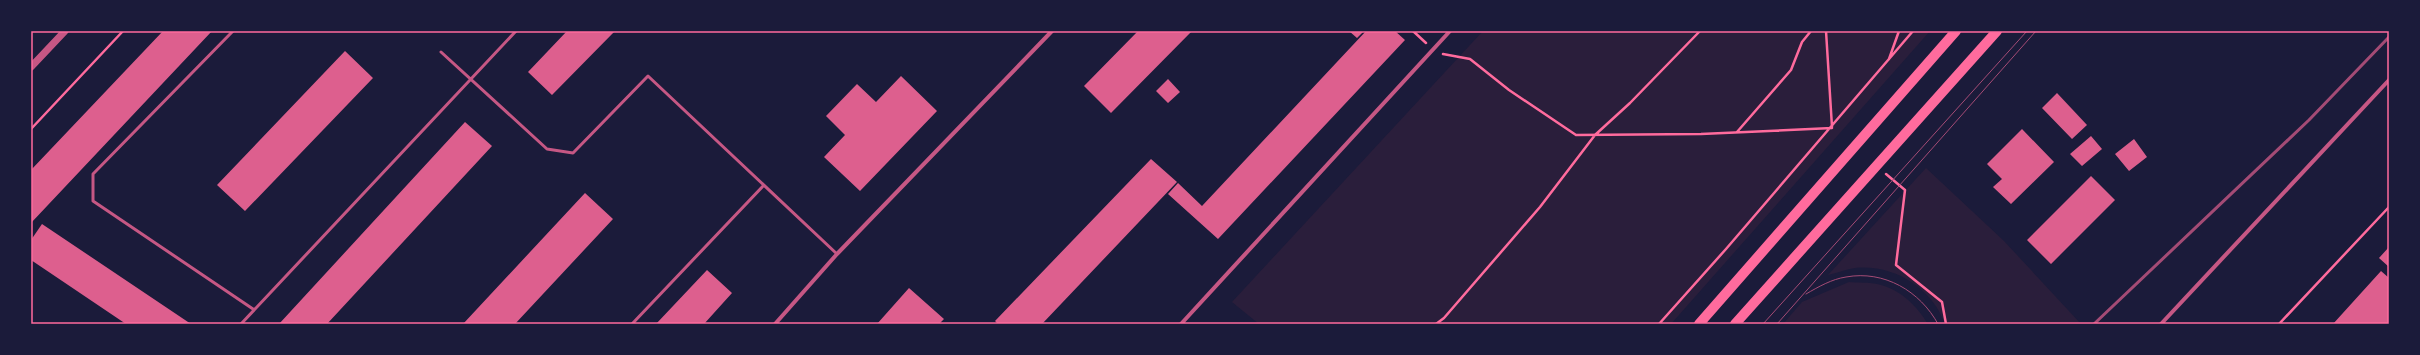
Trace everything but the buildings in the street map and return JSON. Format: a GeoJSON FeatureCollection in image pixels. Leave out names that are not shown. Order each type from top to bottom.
{"type":"FeatureCollection","features":[{"type":"Feature","properties":{"kind":"main road"},"geometry":{"type":"LineString","coordinates":[[1699,324],[1956,31]]}},
{"type":"Feature","properties":{"kind":"main road"},"geometry":{"type":"LineString","coordinates":[[1735,324],[1997,31]]}},
{"type":"Feature","properties":{"kind":"street"},"geometry":{"type":"LineString","coordinates":[[31,67],[66,31]]}},
{"type":"Feature","properties":{"kind":"street"},"geometry":{"type":"LineString","coordinates":[[775,324],[837,254],[1052,31]]}},
{"type":"Feature","properties":{"kind":"street"},"geometry":{"type":"LineString","coordinates":[[1181,324],[1450,31]]}},
{"type":"Feature","properties":{"kind":"street"},"geometry":{"type":"LineString","coordinates":[[2161,324],[2389,80]]}},
{"type":"Feature","properties":{"kind":"lane"},"geometry":{"type":"LineString","coordinates":[[233,31],[93,174],[93,201],[253,309]]}},
{"type":"Feature","properties":{"kind":"lane"},"geometry":{"type":"LineString","coordinates":[[241,324],[253,309],[516,31]]}},
{"type":"Feature","properties":{"kind":"lane"},"geometry":{"type":"LineString","coordinates":[[441,52],[547,149],[573,153],[648,76],[837,254]]}},
{"type":"Feature","properties":{"kind":"lane"},"geometry":{"type":"LineString","coordinates":[[632,324],[764,185]]}},
{"type":"Feature","properties":{"kind":"path"},"geometry":{"type":"LineString","coordinates":[[31,129],[124,31]]}},
{"type":"Feature","properties":{"kind":"path"},"geometry":{"type":"LineString","coordinates":[[1413,31],[1433,50],[1445,55],[1470,60],[1509,90],[1576,135],[1736,132],[1832,128]]}},
{"type":"Feature","properties":{"kind":"path"},"geometry":{"type":"LineString","coordinates":[[1436,324],[1444,318],[1540,207],[1595,135],[1630,103],[1700,31]]}},
{"type":"Feature","properties":{"kind":"path"},"geometry":{"type":"LineString","coordinates":[[1736,132],[1791,70],[1802,42],[1811,31]]}},
{"type":"Feature","properties":{"kind":"path"},"geometry":{"type":"LineString","coordinates":[[1826,31],[1832,128]]}},
{"type":"Feature","properties":{"kind":"path"},"geometry":{"type":"LineString","coordinates":[[1888,61],[1899,31]]}},
{"type":"Feature","properties":{"kind":"path"},"geometry":{"type":"LineString","coordinates":[[1658,324],[1832,128],[1913,31]]}},
{"type":"Feature","properties":{"kind":"path"},"geometry":{"type":"LineString","coordinates":[[1885,173],[1905,190],[1896,265],[1942,302],[1946,324]]}},
{"type":"Feature","properties":{"kind":"path"},"geometry":{"type":"LineString","coordinates":[[2278,324],[2389,207]]}},
{"type":"Feature","properties":{"kind":"shaded area"},"geometry":{"type":"Polygon","coordinates":[[[1483,31],[1930,31],[1671,324],[1259,324],[1232,302],[1483,31]]]}},
{"type":"Feature","properties":{"kind":"shaded area"},"geometry":{"type":"Polygon","coordinates":[[[1926,168],[2004,241],[2081,324],[1945,324],[1939,311],[1921,289],[1897,274],[1870,268],[1855,268],[1828,275],[1926,168]]]}},
{"type":"Feature","properties":{"kind":"shaded area"},"geometry":{"type":"Polygon","coordinates":[[[1849,282],[1874,283],[1893,289],[1913,304],[1928,324],[1783,324],[1802,302],[1849,282]]]}},
{"type":"Feature","properties":{"kind":"tram line"},"geometry":{"type":"LineString","coordinates":[[1763,324],[2027,31]]}},
{"type":"Feature","properties":{"kind":"tram line"},"geometry":{"type":"LineString","coordinates":[[1777,324],[2036,31]]}},
{"type":"Feature","properties":{"kind":"tram line"},"geometry":{"type":"LineString","coordinates":[[1806,294],[1841,278],[1860,276],[1874,277],[1887,280],[1911,293],[1930,312],[1938,324]]}},
{"type":"Feature","properties":{"kind":"railway"},"geometry":{"type":"LineString","coordinates":[[2094,324],[2309,120],[2389,37]]}}]}
